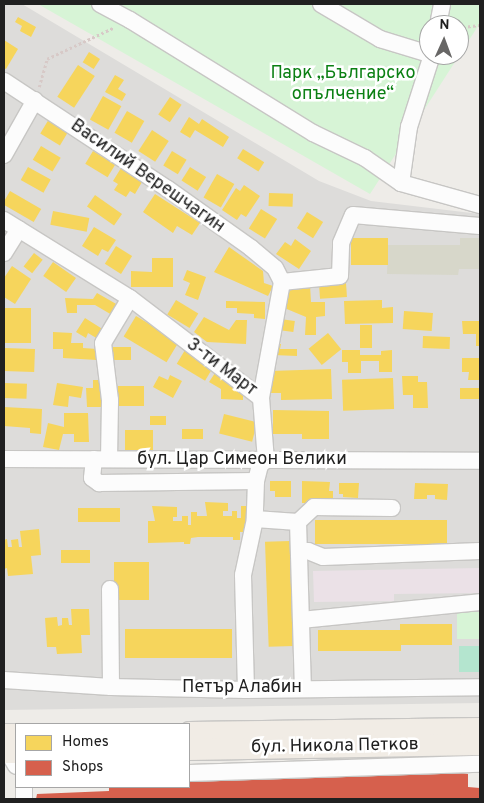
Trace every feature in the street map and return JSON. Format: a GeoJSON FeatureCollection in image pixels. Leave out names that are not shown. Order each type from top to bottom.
{"type":"FeatureCollection","features":[{"type":"Feature","properties":{"kind":"main road","name":"бул. Никола Петков"},"geometry":{"type":"LineString","coordinates":[[190,732],[480,728]]}},
{"type":"Feature","properties":{"kind":"main road","name":"бул. Никола Петков"},"geometry":{"type":"LineString","coordinates":[[190,749],[480,744]]}},
{"type":"Feature","properties":{"kind":"street"},"geometry":{"type":"LineString","coordinates":[[100,4],[130,20],[313,132],[365,158],[401,183],[480,205]]}},
{"type":"Feature","properties":{"kind":"street"},"geometry":{"type":"LineString","coordinates":[[322,4],[380,39],[419,51]]}},
{"type":"Feature","properties":{"kind":"street"},"geometry":{"type":"LineString","coordinates":[[401,183],[409,127],[428,65]]}},
{"type":"Feature","properties":{"kind":"street","name":"Василий Верешчагин"},"geometry":{"type":"LineString","coordinates":[[4,81],[35,100],[251,248],[275,268],[282,282]]}},
{"type":"Feature","properties":{"kind":"street"},"geometry":{"type":"LineString","coordinates":[[4,155],[35,100]]}},
{"type":"Feature","properties":{"kind":"street"},"geometry":{"type":"LineString","coordinates":[[261,398],[282,282],[340,276],[341,243],[353,214],[480,226]]}},
{"type":"Feature","properties":{"kind":"street","name":"3-ти Март"},"geometry":{"type":"LineString","coordinates":[[4,220],[130,298],[261,398],[266,460],[260,465],[256,482],[255,519],[243,575],[246,690]]}},
{"type":"Feature","properties":{"kind":"street"},"geometry":{"type":"LineString","coordinates":[[4,253],[19,229]]}},
{"type":"Feature","properties":{"kind":"street"},"geometry":{"type":"LineString","coordinates":[[130,298],[103,343],[110,400],[101,459],[92,478],[99,483],[256,482]]}},
{"type":"Feature","properties":{"kind":"street","name":"бул. Цар Симеон Велики"},"geometry":{"type":"LineString","coordinates":[[4,459],[480,461]]}},
{"type":"Feature","properties":{"kind":"street"},"geometry":{"type":"LineString","coordinates":[[255,519],[298,522],[314,507],[392,508]]}},
{"type":"Feature","properties":{"kind":"street"},"geometry":{"type":"LineString","coordinates":[[298,522],[303,688]]}},
{"type":"Feature","properties":{"kind":"street"},"geometry":{"type":"LineString","coordinates":[[299,551],[308,551],[324,557],[480,551]]}},
{"type":"Feature","properties":{"kind":"street"},"geometry":{"type":"LineString","coordinates":[[110,589],[111,687]]}},
{"type":"Feature","properties":{"kind":"street"},"geometry":{"type":"LineString","coordinates":[[301,620],[480,602]]}},
{"type":"Feature","properties":{"kind":"street","name":"Петър Алабин"},"geometry":{"type":"LineString","coordinates":[[4,680],[111,687],[246,690],[480,687]]}},
{"type":"Feature","properties":{"kind":"street"},"geometry":{"type":"LineString","coordinates":[[190,773],[480,764]]}},
{"type":"Feature","properties":{"kind":"path"},"geometry":{"type":"LineString","coordinates":[[35,100],[47,59],[130,20]]}},
{"type":"Feature","properties":{"kind":"shaded area"},"geometry":{"type":"Polygon","coordinates":[[[4,4],[22,4],[319,181],[371,201],[480,214],[480,703],[4,710],[4,4]]]}},
{"type":"Feature","properties":{"kind":"shaded area"},"geometry":{"type":"Polygon","coordinates":[[[460,238],[480,238],[480,269],[459,269],[458,275],[387,274],[388,245],[460,245],[460,238]]]}},
{"type":"Feature","properties":{"kind":"shaded area"},"geometry":{"type":"Polygon","coordinates":[[[480,568],[480,593],[394,594],[394,601],[314,602],[313,571],[480,568]]]}},
{"type":"Feature","properties":{"kind":"green space","name":"Парк „Българско опълчение“"},"geometry":{"type":"Polygon","coordinates":[[[38,4],[480,4],[480,23],[469,40],[469,15],[419,15],[419,65],[453,65],[370,194],[38,4]]]}},
{"type":"Feature","properties":{"kind":"green space"},"geometry":{"type":"Polygon","coordinates":[[[457,612],[480,612],[480,639],[457,639],[457,612]]]}},
{"type":"Feature","properties":{"kind":"green space"},"geometry":{"type":"Polygon","coordinates":[[[459,646],[480,646],[480,672],[459,672],[459,646]]]}},
{"type":"Feature","properties":{"kind":"building: Homes"},"geometry":{"type":"Polygon","coordinates":[[[18,17],[36,27],[31,37],[20,31],[22,26],[15,22],[18,17]]]}},
{"type":"Feature","properties":{"kind":"building: Homes"},"geometry":{"type":"Polygon","coordinates":[[[4,40],[18,49],[6,69],[4,68],[4,40]]]}},
{"type":"Feature","properties":{"kind":"building: Homes"},"geometry":{"type":"Polygon","coordinates":[[[89,52],[100,59],[94,69],[83,62],[89,52]]]}},
{"type":"Feature","properties":{"kind":"building: Homes"},"geometry":{"type":"Polygon","coordinates":[[[78,65],[95,76],[74,108],[57,97],[78,65]]]}},
{"type":"Feature","properties":{"kind":"building: Homes"},"geometry":{"type":"Polygon","coordinates":[[[115,75],[124,80],[118,89],[126,94],[122,101],[105,92],[115,75]]]}},
{"type":"Feature","properties":{"kind":"building: Homes"},"geometry":{"type":"Polygon","coordinates":[[[103,96],[121,106],[108,130],[90,120],[103,96]]]}},
{"type":"Feature","properties":{"kind":"building: Homes"},"geometry":{"type":"Polygon","coordinates":[[[170,97],[182,105],[170,122],[158,114],[170,97]]]}},
{"type":"Feature","properties":{"kind":"building: Homes"},"geometry":{"type":"Polygon","coordinates":[[[127,111],[144,121],[132,143],[115,133],[127,111]]]}},
{"type":"Feature","properties":{"kind":"building: Homes"},"geometry":{"type":"Polygon","coordinates":[[[189,117],[199,124],[202,119],[229,137],[223,147],[195,130],[190,138],[180,132],[189,117]]]}},
{"type":"Feature","properties":{"kind":"building: Homes"},"geometry":{"type":"Polygon","coordinates":[[[49,119],[69,131],[60,145],[40,134],[49,119]]]}},
{"type":"Feature","properties":{"kind":"building: Homes"},"geometry":{"type":"Polygon","coordinates":[[[152,130],[169,141],[155,162],[138,151],[152,130]]]}},
{"type":"Feature","properties":{"kind":"building: Homes"},"geometry":{"type":"Polygon","coordinates":[[[41,146],[61,158],[52,172],[33,160],[41,146]]]}},
{"type":"Feature","properties":{"kind":"building: Homes"},"geometry":{"type":"Polygon","coordinates":[[[243,149],[264,162],[258,172],[237,158],[243,149]]]}},
{"type":"Feature","properties":{"kind":"building: Homes"},"geometry":{"type":"Polygon","coordinates":[[[93,151],[115,164],[108,177],[85,164],[93,151]]]}},
{"type":"Feature","properties":{"kind":"building: Homes"},"geometry":{"type":"Polygon","coordinates":[[[172,151],[187,160],[178,174],[163,166],[172,151]]]}},
{"type":"Feature","properties":{"kind":"building: Homes"},"geometry":{"type":"Polygon","coordinates":[[[28,167],[51,180],[43,193],[21,180],[28,167]]]}},
{"type":"Feature","properties":{"kind":"building: Homes"},"geometry":{"type":"Polygon","coordinates":[[[190,167],[206,177],[198,191],[182,181],[190,167]]]}},
{"type":"Feature","properties":{"kind":"building: Homes"},"geometry":{"type":"Polygon","coordinates":[[[121,168],[142,182],[135,194],[130,191],[126,197],[114,190],[118,184],[113,181],[121,168]]]}},
{"type":"Feature","properties":{"kind":"building: Homes"},"geometry":{"type":"Polygon","coordinates":[[[217,174],[234,184],[221,207],[204,197],[217,174]]]}},
{"type":"Feature","properties":{"kind":"building: Homes"},"geometry":{"type":"Polygon","coordinates":[[[244,185],[260,196],[246,217],[241,214],[237,220],[222,210],[236,188],[240,191],[244,185]]]}},
{"type":"Feature","properties":{"kind":"building: Homes"},"geometry":{"type":"Polygon","coordinates":[[[10,191],[41,209],[34,222],[4,205],[10,191]]]}},
{"type":"Feature","properties":{"kind":"building: Homes"},"geometry":{"type":"Polygon","coordinates":[[[269,193],[293,194],[293,207],[269,206],[269,193]]]}},
{"type":"Feature","properties":{"kind":"building: Homes"},"geometry":{"type":"Polygon","coordinates":[[[155,194],[200,223],[192,235],[177,226],[173,233],[143,212],[155,194]]]}},
{"type":"Feature","properties":{"kind":"building: Homes"},"geometry":{"type":"Polygon","coordinates":[[[95,195],[122,214],[114,225],[87,206],[95,195]]]}},
{"type":"Feature","properties":{"kind":"building: Homes"},"geometry":{"type":"Polygon","coordinates":[[[261,209],[277,219],[265,239],[249,229],[261,209]]]}},
{"type":"Feature","properties":{"kind":"building: Homes"},"geometry":{"type":"Polygon","coordinates":[[[53,211],[89,218],[87,232],[50,225],[53,211]]]}},
{"type":"Feature","properties":{"kind":"building: Homes"},"geometry":{"type":"Polygon","coordinates":[[[307,212],[323,222],[313,238],[297,228],[307,212]]]}},
{"type":"Feature","properties":{"kind":"building: Homes"},"geometry":{"type":"Polygon","coordinates":[[[94,227],[116,240],[108,252],[102,249],[98,256],[82,246],[94,227]]]}},
{"type":"Feature","properties":{"kind":"building: Homes"},"geometry":{"type":"Polygon","coordinates":[[[351,238],[388,238],[388,265],[351,265],[351,238]]]}},
{"type":"Feature","properties":{"kind":"building: Homes"},"geometry":{"type":"Polygon","coordinates":[[[295,239],[311,251],[299,269],[276,254],[285,242],[291,246],[295,239]]]}},
{"type":"Feature","properties":{"kind":"building: Homes"},"geometry":{"type":"Polygon","coordinates":[[[116,246],[132,256],[121,274],[105,264],[116,246]]]}},
{"type":"Feature","properties":{"kind":"building: Homes"},"geometry":{"type":"Polygon","coordinates":[[[229,247],[263,271],[264,283],[273,286],[268,296],[214,272],[229,247]]]}},
{"type":"Feature","properties":{"kind":"building: Homes"},"geometry":{"type":"Polygon","coordinates":[[[34,253],[43,260],[32,273],[24,266],[34,253]]]}},
{"type":"Feature","properties":{"kind":"building: Homes"},"geometry":{"type":"Polygon","coordinates":[[[152,258],[173,258],[173,287],[131,287],[131,271],[152,272],[152,258]]]}},
{"type":"Feature","properties":{"kind":"building: Homes"},"geometry":{"type":"Polygon","coordinates":[[[53,262],[76,278],[66,292],[43,276],[53,262]]]}},
{"type":"Feature","properties":{"kind":"building: Homes"},"geometry":{"type":"Polygon","coordinates":[[[12,266],[31,279],[15,304],[4,297],[4,278],[12,266]]]}},
{"type":"Feature","properties":{"kind":"building: Homes"},"geometry":{"type":"Polygon","coordinates":[[[187,270],[206,277],[198,300],[185,295],[190,283],[183,280],[187,270]]]}},
{"type":"Feature","properties":{"kind":"building: Homes"},"geometry":{"type":"Polygon","coordinates":[[[346,283],[347,297],[320,299],[319,285],[346,283]]]}},
{"type":"Feature","properties":{"kind":"building: Homes"},"geometry":{"type":"Polygon","coordinates":[[[310,285],[311,302],[325,302],[325,316],[316,317],[316,335],[305,335],[306,317],[282,307],[283,294],[293,286],[310,285]]]}},
{"type":"Feature","properties":{"kind":"building: Homes"},"geometry":{"type":"Polygon","coordinates":[[[97,293],[118,305],[112,315],[95,305],[77,305],[77,313],[67,313],[65,298],[93,299],[97,293]]]}},
{"type":"Feature","properties":{"kind":"building: Homes"},"geometry":{"type":"Polygon","coordinates":[[[176,300],[198,313],[190,328],[167,315],[176,300]]]}},
{"type":"Feature","properties":{"kind":"building: Homes"},"geometry":{"type":"Polygon","coordinates":[[[382,300],[382,308],[393,307],[393,323],[345,324],[344,301],[382,300]]]}},
{"type":"Feature","properties":{"kind":"building: Homes"},"geometry":{"type":"Polygon","coordinates":[[[226,301],[265,302],[265,319],[254,318],[254,314],[237,313],[237,308],[226,308],[226,301]]]}},
{"type":"Feature","properties":{"kind":"building: Homes"},"geometry":{"type":"Polygon","coordinates":[[[4,308],[31,308],[31,343],[4,343],[4,308]]]}},
{"type":"Feature","properties":{"kind":"building: Homes"},"geometry":{"type":"Polygon","coordinates":[[[404,311],[433,313],[432,331],[403,329],[404,311]]]}},
{"type":"Feature","properties":{"kind":"building: Homes"},"geometry":{"type":"Polygon","coordinates":[[[136,316],[179,342],[166,362],[124,337],[136,316]]]}},
{"type":"Feature","properties":{"kind":"building: Homes"},"geometry":{"type":"Polygon","coordinates":[[[204,317],[229,330],[236,320],[247,320],[246,344],[207,342],[194,332],[204,317]]]}},
{"type":"Feature","properties":{"kind":"building: Homes"},"geometry":{"type":"Polygon","coordinates":[[[85,318],[104,330],[98,339],[88,333],[86,338],[76,332],[85,318]]]}},
{"type":"Feature","properties":{"kind":"building: Homes"},"geometry":{"type":"Polygon","coordinates":[[[280,319],[295,321],[293,332],[278,330],[280,319]]]}},
{"type":"Feature","properties":{"kind":"building: Homes"},"geometry":{"type":"Polygon","coordinates":[[[462,321],[480,321],[480,346],[476,346],[476,334],[463,334],[462,321]]]}},
{"type":"Feature","properties":{"kind":"building: Homes"},"geometry":{"type":"Polygon","coordinates":[[[360,325],[372,325],[372,348],[360,348],[360,325]]]}},
{"type":"Feature","properties":{"kind":"building: Homes"},"geometry":{"type":"Polygon","coordinates":[[[53,332],[72,333],[71,343],[83,343],[83,348],[97,349],[97,360],[63,358],[63,349],[53,349],[53,332]]]}},
{"type":"Feature","properties":{"kind":"building: Homes"},"geometry":{"type":"Polygon","coordinates":[[[328,333],[341,349],[322,365],[309,349],[328,333]]]}},
{"type":"Feature","properties":{"kind":"building: Homes"},"geometry":{"type":"Polygon","coordinates":[[[423,336],[450,337],[450,349],[423,348],[423,336]]]}},
{"type":"Feature","properties":{"kind":"building: Homes"},"geometry":{"type":"Polygon","coordinates":[[[273,344],[281,344],[280,349],[297,349],[297,356],[273,355],[273,344]]]}},
{"type":"Feature","properties":{"kind":"building: Homes"},"geometry":{"type":"Polygon","coordinates":[[[111,347],[131,347],[131,360],[111,360],[111,347]]]}},
{"type":"Feature","properties":{"kind":"building: Homes"},"geometry":{"type":"Polygon","coordinates":[[[4,348],[35,349],[34,372],[4,371],[4,348]]]}},
{"type":"Feature","properties":{"kind":"building: Homes"},"geometry":{"type":"Polygon","coordinates":[[[185,350],[213,367],[205,381],[177,364],[185,350]]]}},
{"type":"Feature","properties":{"kind":"building: Homes"},"geometry":{"type":"Polygon","coordinates":[[[342,350],[360,350],[360,355],[381,355],[381,351],[392,350],[392,372],[379,372],[379,361],[361,361],[361,373],[348,373],[348,362],[342,362],[342,350]]]}},
{"type":"Feature","properties":{"kind":"building: Homes"},"geometry":{"type":"Polygon","coordinates":[[[462,358],[480,358],[480,380],[468,380],[469,372],[462,372],[462,358]]]}},
{"type":"Feature","properties":{"kind":"building: Homes"},"geometry":{"type":"Polygon","coordinates":[[[331,369],[332,399],[281,400],[281,393],[270,393],[270,371],[331,369]]]}},
{"type":"Feature","properties":{"kind":"building: Homes"},"geometry":{"type":"Polygon","coordinates":[[[217,370],[243,390],[243,400],[221,399],[221,389],[209,382],[217,370]]]}},
{"type":"Feature","properties":{"kind":"building: Homes"},"geometry":{"type":"Polygon","coordinates":[[[170,375],[182,381],[173,398],[153,387],[159,376],[168,380],[170,375]]]}},
{"type":"Feature","properties":{"kind":"building: Homes"},"geometry":{"type":"Polygon","coordinates":[[[402,376],[418,376],[418,382],[427,382],[428,408],[413,408],[413,395],[403,395],[402,376]]]}},
{"type":"Feature","properties":{"kind":"building: Homes"},"geometry":{"type":"Polygon","coordinates":[[[393,378],[394,409],[343,411],[342,380],[393,378]]]}},
{"type":"Feature","properties":{"kind":"building: Homes"},"geometry":{"type":"Polygon","coordinates":[[[93,380],[102,380],[105,407],[87,407],[86,388],[93,388],[93,380]]]}},
{"type":"Feature","properties":{"kind":"building: Homes"},"geometry":{"type":"Polygon","coordinates":[[[4,383],[27,384],[26,399],[4,398],[4,383]]]}},
{"type":"Feature","properties":{"kind":"building: Homes"},"geometry":{"type":"Polygon","coordinates":[[[57,383],[83,387],[81,398],[69,396],[68,407],[53,405],[57,383]]]}},
{"type":"Feature","properties":{"kind":"building: Homes"},"geometry":{"type":"Polygon","coordinates":[[[118,386],[144,386],[144,406],[118,406],[118,386]]]}},
{"type":"Feature","properties":{"kind":"building: Homes"},"geometry":{"type":"Polygon","coordinates":[[[460,388],[480,388],[480,399],[460,399],[460,388]]]}},
{"type":"Feature","properties":{"kind":"building: Homes"},"geometry":{"type":"Polygon","coordinates":[[[4,407],[42,409],[41,434],[30,433],[30,428],[4,426],[4,407]]]}},
{"type":"Feature","properties":{"kind":"building: Homes"},"geometry":{"type":"Polygon","coordinates":[[[273,410],[329,411],[329,439],[302,439],[302,434],[273,434],[273,410]]]}},
{"type":"Feature","properties":{"kind":"building: Homes"},"geometry":{"type":"Polygon","coordinates":[[[64,413],[88,413],[89,442],[74,442],[74,434],[63,434],[59,450],[43,447],[48,423],[64,427],[64,413]]]}},
{"type":"Feature","properties":{"kind":"building: Homes"},"geometry":{"type":"Polygon","coordinates":[[[224,414],[257,422],[252,442],[219,433],[224,414]]]}},
{"type":"Feature","properties":{"kind":"building: Homes"},"geometry":{"type":"Polygon","coordinates":[[[150,416],[166,416],[166,425],[150,425],[150,416]]]}},
{"type":"Feature","properties":{"kind":"building: Homes"},"geometry":{"type":"Polygon","coordinates":[[[182,429],[203,429],[203,439],[182,439],[182,429]]]}},
{"type":"Feature","properties":{"kind":"building: Homes"},"geometry":{"type":"Polygon","coordinates":[[[125,430],[153,430],[153,450],[125,450],[125,430]]]}},
{"type":"Feature","properties":{"kind":"building: Homes"},"geometry":{"type":"Polygon","coordinates":[[[270,481],[291,481],[291,497],[275,497],[275,491],[270,491],[270,481]]]}},
{"type":"Feature","properties":{"kind":"building: Homes"},"geometry":{"type":"Polygon","coordinates":[[[302,481],[330,482],[329,491],[333,491],[333,500],[326,503],[302,503],[302,481]]]}},
{"type":"Feature","properties":{"kind":"building: Homes"},"geometry":{"type":"Polygon","coordinates":[[[339,483],[359,483],[358,498],[343,497],[343,494],[339,494],[339,483]]]}},
{"type":"Feature","properties":{"kind":"building: Homes"},"geometry":{"type":"Polygon","coordinates":[[[415,483],[448,484],[447,500],[435,499],[435,495],[427,495],[427,499],[414,499],[415,483]]]}},
{"type":"Feature","properties":{"kind":"building: Homes"},"geometry":{"type":"Polygon","coordinates":[[[205,502],[228,503],[228,511],[223,511],[223,516],[232,516],[232,511],[237,511],[237,518],[241,518],[241,506],[248,506],[248,532],[240,532],[240,540],[233,540],[233,537],[198,537],[191,538],[190,544],[184,544],[184,542],[148,543],[148,521],[155,521],[152,506],[177,507],[177,517],[173,517],[173,521],[182,521],[182,516],[188,516],[188,525],[191,525],[191,512],[197,512],[197,516],[207,516],[205,502]]]}},
{"type":"Feature","properties":{"kind":"building: Homes"},"geometry":{"type":"Polygon","coordinates":[[[78,508],[120,508],[120,522],[78,522],[78,508]]]}},
{"type":"Feature","properties":{"kind":"building: Homes"},"geometry":{"type":"Polygon","coordinates":[[[315,520],[447,520],[447,544],[315,544],[315,520]]]}},
{"type":"Feature","properties":{"kind":"building: Homes"},"geometry":{"type":"Polygon","coordinates":[[[39,529],[41,555],[31,556],[33,574],[8,576],[7,568],[4,569],[4,540],[7,539],[8,547],[12,547],[11,540],[18,539],[19,547],[22,547],[20,531],[39,529]]]}},
{"type":"Feature","properties":{"kind":"building: Homes"},"geometry":{"type":"Polygon","coordinates":[[[290,541],[294,646],[269,647],[265,542],[290,541]]]}},
{"type":"Feature","properties":{"kind":"building: Homes"},"geometry":{"type":"Polygon","coordinates":[[[61,550],[90,550],[90,563],[61,563],[61,550]]]}},
{"type":"Feature","properties":{"kind":"building: Homes"},"geometry":{"type":"Polygon","coordinates":[[[114,562],[149,562],[149,600],[114,600],[114,562]]]}},
{"type":"Feature","properties":{"kind":"building: Homes"},"geometry":{"type":"Polygon","coordinates":[[[71,609],[89,609],[90,635],[81,635],[82,653],[57,654],[56,647],[47,647],[45,618],[57,617],[58,626],[62,625],[62,618],[68,618],[69,625],[72,625],[71,609]]]}},
{"type":"Feature","properties":{"kind":"building: Homes"},"geometry":{"type":"Polygon","coordinates":[[[400,624],[452,624],[452,645],[401,645],[401,651],[318,651],[318,630],[400,630],[400,624]]]}},
{"type":"Feature","properties":{"kind":"building: Homes"},"geometry":{"type":"Polygon","coordinates":[[[125,629],[232,629],[232,658],[125,658],[125,629]]]}},
{"type":"Feature","properties":{"kind":"building: Shops"},"geometry":{"type":"Polygon","coordinates":[[[430,768],[468,774],[468,787],[480,788],[480,799],[36,799],[37,794],[109,791],[109,788],[190,788],[190,776],[430,768]]]}}]}
